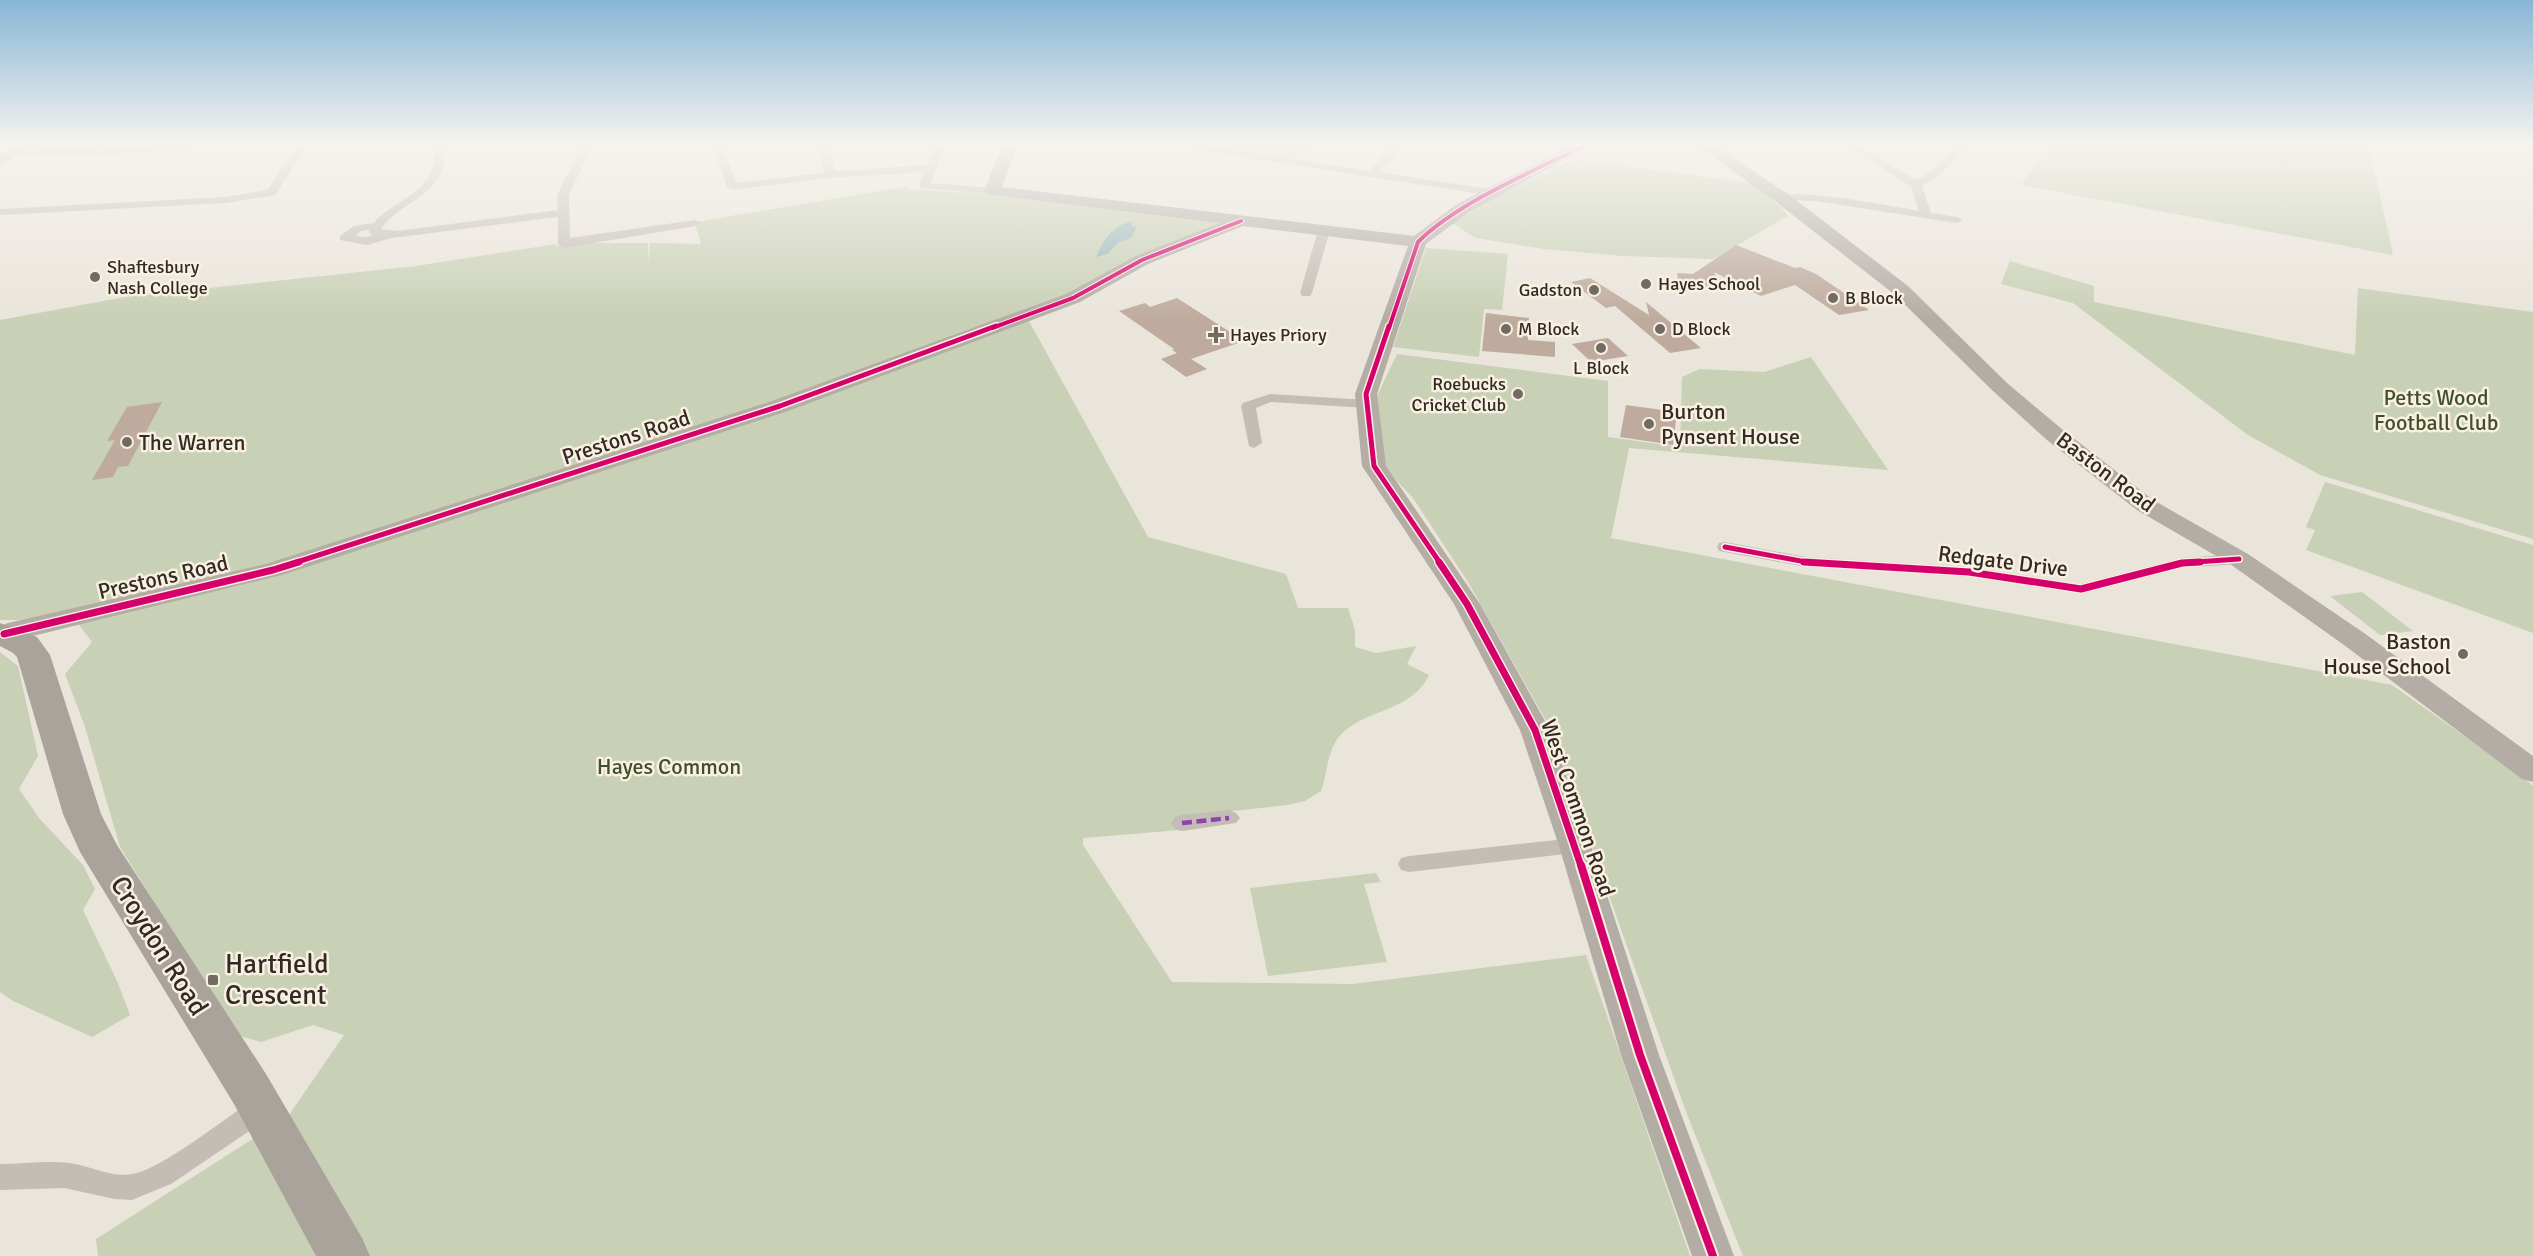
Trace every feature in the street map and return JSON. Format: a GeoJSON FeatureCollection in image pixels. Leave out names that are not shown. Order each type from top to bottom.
{"type":"FeatureCollection","features":[{"type":"Feature","properties":{"kind":"highway","name":"Croydon Road"},"geometry":{"type":"LineString","coordinates":[[2,633],[26,645],[33,655],[82,814],[100,852],[261,1109],[344,1256]]}},
{"type":"Feature","properties":{"kind":"street"},"geometry":{"type":"LineString","coordinates":[[0,212],[176,203]]}},
{"type":"Feature","properties":{"kind":"street"},"geometry":{"type":"LineString","coordinates":[[389,235],[374,232],[382,218],[404,203]]}},
{"type":"Feature","properties":{"kind":"street"},"geometry":{"type":"LineString","coordinates":[[563,203],[564,243],[695,223]]}},
{"type":"Feature","properties":{"kind":"street"},"geometry":{"type":"LineString","coordinates":[[1104,203],[1418,242],[1426,233],[1455,213],[1475,203]]}},
{"type":"Feature","properties":{"kind":"street","name":"Baston Road"},"geometry":{"type":"LineString","coordinates":[[1788,203],[1901,290],[2000,387],[2055,435],[2145,506],[2239,559],[2520,754],[2533,771]]}},
{"type":"Feature","properties":{"kind":"street"},"geometry":{"type":"LineString","coordinates":[[1845,203],[1957,220]]}},
{"type":"Feature","properties":{"kind":"street"},"geometry":{"type":"LineString","coordinates":[[1922,203],[1926,215]]}},
{"type":"Feature","properties":{"kind":"street"},"geometry":{"type":"LineString","coordinates":[[377,225],[358,228],[344,238],[367,241],[389,235],[563,213]]}},
{"type":"Feature","properties":{"kind":"street","name":"Prestons Road"},"geometry":{"type":"LineString","coordinates":[[2,633],[273,570],[780,406],[1073,298],[1142,260],[1241,221]]}},
{"type":"Feature","properties":{"kind":"street"},"geometry":{"type":"LineString","coordinates":[[1306,293],[1324,230]]}},
{"type":"Feature","properties":{"kind":"street","name":"West Common Road"},"geometry":{"type":"LineString","coordinates":[[1418,242],[1366,394],[1374,466],[1467,604],[1535,730],[1575,846],[1640,1055],[1713,1256]]}},
{"type":"Feature","properties":{"kind":"street"},"geometry":{"type":"LineString","coordinates":[[1254,443],[1248,406],[1270,398],[1367,404]]}},
{"type":"Feature","properties":{"kind":"street","name":"Redgate Drive"},"geometry":{"type":"LineString","coordinates":[[1725,547],[1806,562],[1969,572],[2081,589],[2182,563],[2239,559]]}},
{"type":"Feature","properties":{"kind":"street"},"geometry":{"type":"LineString","coordinates":[[1182,823],[1229,818]]}},
{"type":"Feature","properties":{"kind":"street"},"geometry":{"type":"LineString","coordinates":[[1409,864],[1575,846]]}},
{"type":"Feature","properties":{"kind":"street"},"geometry":{"type":"LineString","coordinates":[[0,1177],[66,1175],[115,1186],[131,1186],[152,1180],[169,1170],[261,1109]]}},
{"type":"Feature","properties":{"kind":"green space","name":"Hayes Common"},"geometry":{"type":"Polygon","coordinates":[[[810,203],[1071,203],[1228,222],[1071,295],[1024,312],[1148,537],[1286,574],[1298,608],[1348,608],[1355,630],[1355,647],[1376,653],[1416,646],[1407,664],[1429,675],[1410,698],[1357,722],[1346,730],[1333,747],[1321,791],[1305,801],[1178,817],[1180,830],[1083,838],[1083,845],[1172,982],[1352,984],[1586,955],[1690,1256],[370,1256],[289,1115],[344,1035],[313,1025],[261,1042],[236,1035],[120,847],[85,727],[65,674],[92,642],[80,626],[74,610],[20,620],[0,620],[0,320],[125,297],[416,266],[556,244],[556,246],[585,243],[648,243],[649,265],[650,243],[701,244],[695,222],[810,203]]]}},
{"type":"Feature","properties":{"kind":"green space"},"geometry":{"type":"Polygon","coordinates":[[[1484,203],[1775,203],[1788,216],[1713,259],[1623,256],[1544,249],[1476,238],[1452,223],[1484,203]]]}},
{"type":"Feature","properties":{"kind":"green space"},"geometry":{"type":"Polygon","coordinates":[[[2115,203],[2382,203],[2393,255],[2115,203]]]}},
{"type":"Feature","properties":{"kind":"green space"},"geometry":{"type":"Polygon","coordinates":[[[1426,248],[1508,254],[1502,310],[1484,309],[1479,357],[1393,347],[1426,248]]]}},
{"type":"Feature","properties":{"kind":"green space","name":"Petts Wood Football Club"},"geometry":{"type":"Polygon","coordinates":[[[2010,261],[2094,286],[2094,302],[2355,355],[2358,288],[2533,312],[2533,539],[2320,475],[2248,435],[2073,303],[2001,284],[2010,261]]]}},
{"type":"Feature","properties":{"kind":"green space"},"geometry":{"type":"Polygon","coordinates":[[[1397,354],[1608,381],[1608,437],[1680,447],[1682,377],[1700,369],[1764,372],[1811,357],[1888,470],[1629,448],[1611,538],[2392,685],[2524,778],[2533,786],[2533,1256],[1743,1256],[1685,1109],[1548,724],[1468,582],[1413,498],[1383,466],[1377,396],[1397,354]]]}},
{"type":"Feature","properties":{"kind":"green space"},"geometry":{"type":"Polygon","coordinates":[[[2325,482],[2533,545],[2533,633],[2306,550],[2315,530],[2306,527],[2325,482]]]}},
{"type":"Feature","properties":{"kind":"green space"},"geometry":{"type":"Polygon","coordinates":[[[2362,592],[2413,631],[2380,635],[2330,596],[2362,592]]]}},
{"type":"Feature","properties":{"kind":"green space"},"geometry":{"type":"Polygon","coordinates":[[[0,652],[18,666],[38,756],[19,789],[39,818],[83,865],[95,889],[83,910],[117,981],[130,1015],[92,1037],[13,1001],[0,992],[0,652]]]}},
{"type":"Feature","properties":{"kind":"green space"},"geometry":{"type":"Polygon","coordinates":[[[1376,873],[1381,882],[1364,884],[1387,962],[1268,976],[1250,888],[1376,873]]]}},
{"type":"Feature","properties":{"kind":"green space"},"geometry":{"type":"Polygon","coordinates":[[[254,1138],[317,1256],[98,1256],[96,1239],[254,1138]]]}},
{"type":"Feature","properties":{"kind":"water"},"geometry":{"type":"Polygon","coordinates":[[[1131,222],[1132,226],[1137,227],[1131,238],[1119,242],[1107,254],[1096,257],[1114,230],[1131,222]]]}},
{"type":"Feature","properties":{"kind":"building"},"geometry":{"type":"Polygon","coordinates":[[[1736,245],[1816,274],[1869,310],[1839,315],[1795,285],[1761,296],[1714,272],[1720,287],[1702,287],[1703,290],[1681,289],[1680,286],[1675,286],[1679,283],[1677,273],[1693,274],[1736,245]]]}},
{"type":"Feature","properties":{"kind":"building","name":"D Block"},"geometry":{"type":"Polygon","coordinates":[[[1590,278],[1649,315],[1646,302],[1701,348],[1670,353],[1615,306],[1606,308],[1571,282],[1590,278]]]}},
{"type":"Feature","properties":{"kind":"building","name":"Hayes Priory"},"geometry":{"type":"Polygon","coordinates":[[[1177,298],[1244,341],[1191,359],[1207,369],[1186,377],[1161,359],[1177,353],[1172,350],[1174,349],[1119,311],[1145,303],[1150,307],[1177,298]]]}},
{"type":"Feature","properties":{"kind":"building","name":"M Block"},"geometry":{"type":"Polygon","coordinates":[[[1486,313],[1529,318],[1528,340],[1555,342],[1555,357],[1482,351],[1486,313]]]}},
{"type":"Feature","properties":{"kind":"building","name":"L Block"},"geometry":{"type":"Polygon","coordinates":[[[1608,338],[1628,356],[1591,362],[1572,344],[1608,338]]]}},
{"type":"Feature","properties":{"kind":"building","name":"The Warren"},"geometry":{"type":"Polygon","coordinates":[[[162,402],[128,466],[118,467],[113,477],[92,480],[115,440],[107,441],[127,407],[162,402]]]}},
{"type":"Feature","properties":{"kind":"building","name":"Burton Pynsent House"},"geometry":{"type":"Polygon","coordinates":[[[1626,405],[1677,412],[1673,445],[1620,437],[1626,405]]]}},
{"type":"Feature","properties":{"kind":"marked path"},"geometry":{"type":"LineString","coordinates":[[1182,823],[1229,818]]}},
{"type":"Feature","properties":{"kind":"cycle path"},"geometry":{"type":"LineString","coordinates":[[1474,203],[1427,233],[1418,242],[1366,394],[1374,466],[1467,604],[1535,730],[1575,846],[1640,1055],[1713,1256]]}},
{"type":"Feature","properties":{"kind":"cycle path"},"geometry":{"type":"LineString","coordinates":[[4,634],[273,570],[780,406],[1073,298],[1142,260],[1241,221]]}},
{"type":"Feature","properties":{"kind":"cycle path"},"geometry":{"type":"LineString","coordinates":[[1725,547],[1806,562],[1969,572],[2081,589],[2182,563],[2239,559]]}},
{"type":"Feature","properties":{"kind":"place","name":"Shaftesbury Nash College"},"geometry":{"type":"Point","coordinates":[95,277]}},
{"type":"Feature","properties":{"kind":"place","name":"Hayes School"},"geometry":{"type":"Point","coordinates":[1646,284]}},
{"type":"Feature","properties":{"kind":"place","name":"Gadston"},"geometry":{"type":"Point","coordinates":[1594,290]}},
{"type":"Feature","properties":{"kind":"place","name":"B Block"},"geometry":{"type":"Point","coordinates":[1833,298]}},
{"type":"Feature","properties":{"kind":"place","name":"M Block"},"geometry":{"type":"Point","coordinates":[1506,329]}},
{"type":"Feature","properties":{"kind":"place","name":"D Block"},"geometry":{"type":"Point","coordinates":[1660,329]}},
{"type":"Feature","properties":{"kind":"place","name":"Hayes Priory"},"geometry":{"type":"Point","coordinates":[1216,335]}},
{"type":"Feature","properties":{"kind":"place","name":"L Block"},"geometry":{"type":"Point","coordinates":[1601,348]}},
{"type":"Feature","properties":{"kind":"place","name":"Roebucks Cricket Club"},"geometry":{"type":"Point","coordinates":[1518,394]}},
{"type":"Feature","properties":{"kind":"place","name":"Burton Pynsent House"},"geometry":{"type":"Point","coordinates":[1649,424]}},
{"type":"Feature","properties":{"kind":"place","name":"The Warren"},"geometry":{"type":"Point","coordinates":[127,442]}},
{"type":"Feature","properties":{"kind":"place","name":"Baston House School"},"geometry":{"type":"Point","coordinates":[2463,654]}},
{"type":"Feature","properties":{"kind":"place","name":"Hartfield Crescent"},"geometry":{"type":"Point","coordinates":[213,980]}}]}
